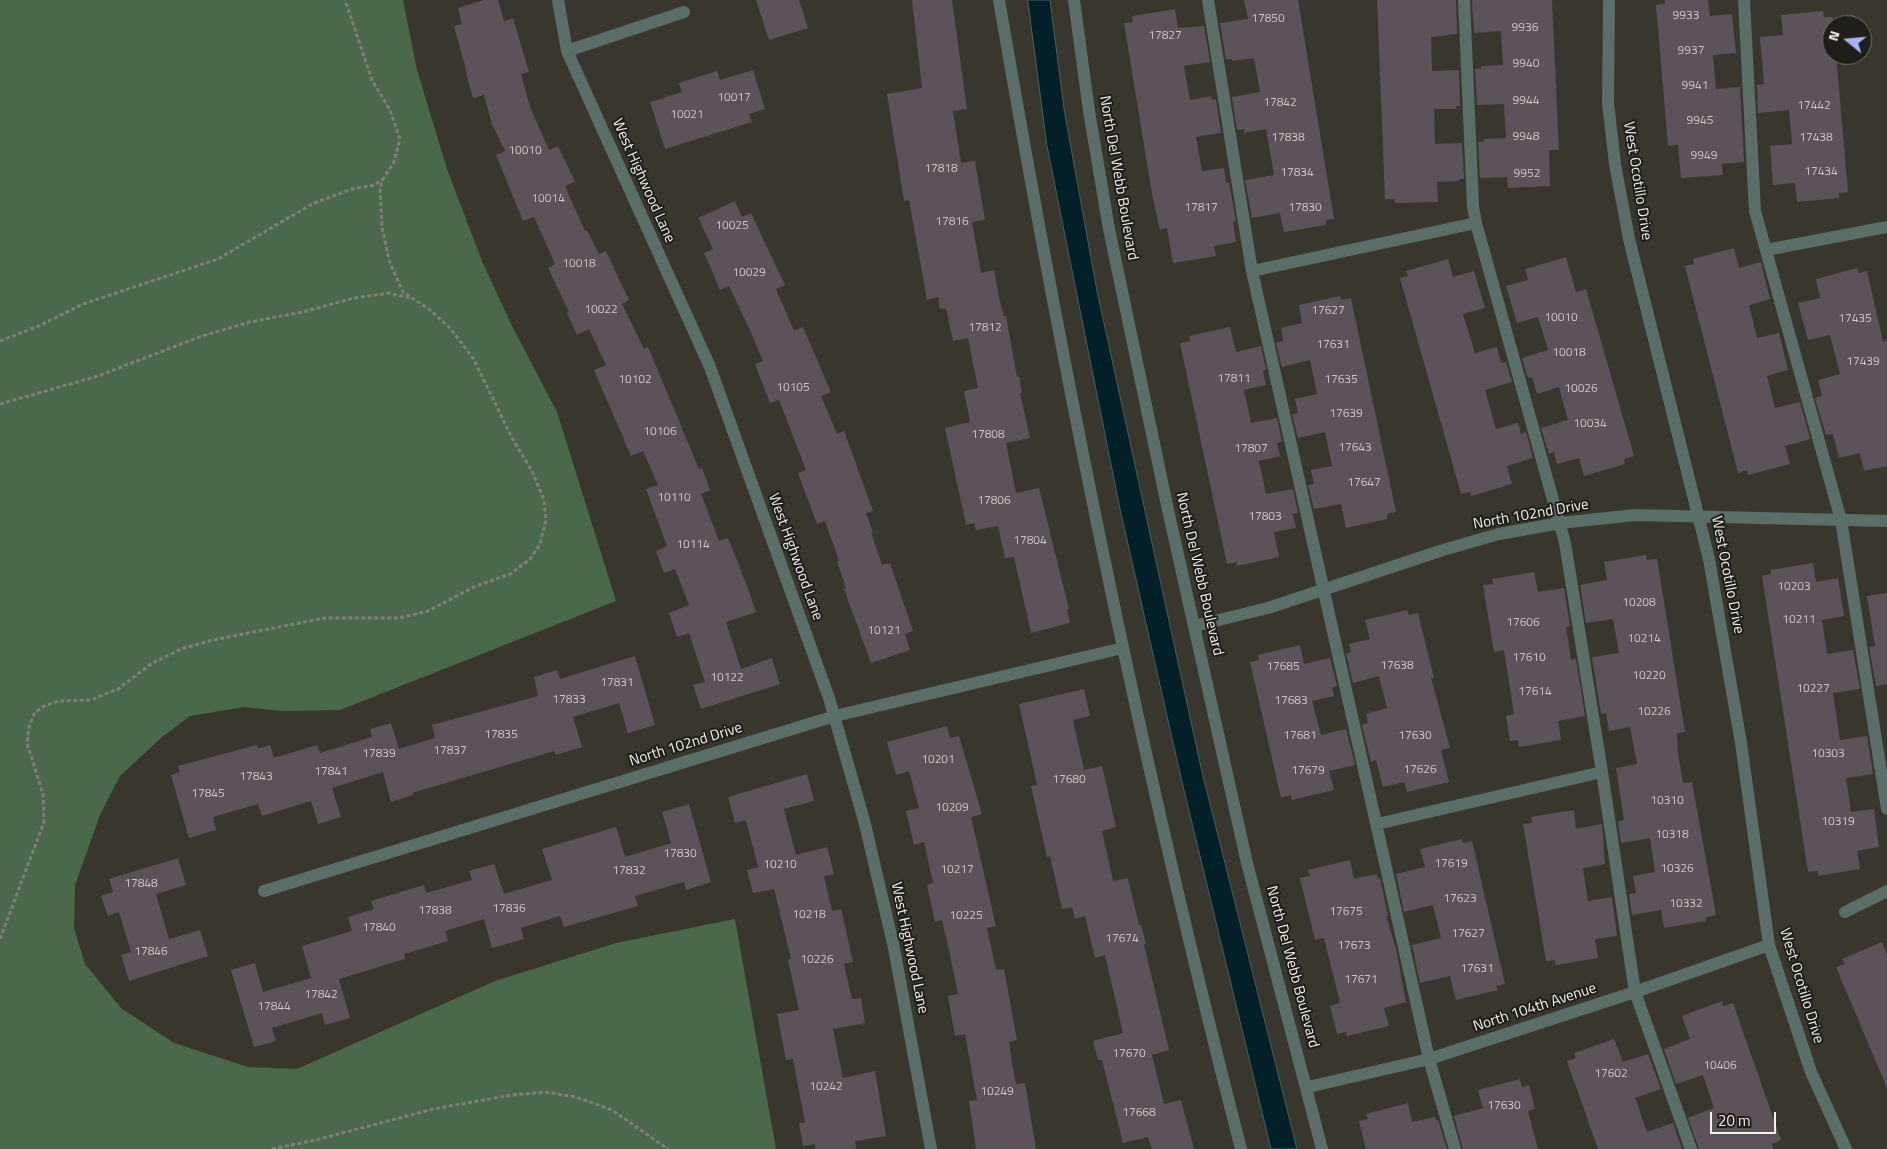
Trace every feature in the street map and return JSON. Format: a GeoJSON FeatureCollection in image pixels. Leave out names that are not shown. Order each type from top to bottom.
{"type":"FeatureCollection","features":[{"type":"Feature","properties":{"kind":"street","name":"West Highwood Lane"},"geometry":{"type":"LineString","coordinates":[[558,0],[567,51],[710,367],[834,716],[865,824],[894,948],[932,1149]]}},
{"type":"Feature","properties":{"kind":"street"},"geometry":{"type":"LineString","coordinates":[[999,0],[1035,212],[1123,648],[1175,877],[1242,1149]]}},
{"type":"Feature","properties":{"kind":"street","name":"North Del Webb Boulevard"},"geometry":{"type":"LineString","coordinates":[[1074,0],[1089,111],[1108,219],[1194,626],[1247,864],[1308,1088],[1322,1149]]}},
{"type":"Feature","properties":{"kind":"street"},"geometry":{"type":"LineString","coordinates":[[1208,0],[1252,271],[1429,1059],[1455,1149]]}},
{"type":"Feature","properties":{"kind":"street"},"geometry":{"type":"LineString","coordinates":[[1464,0],[1473,206],[1476,223],[1560,523],[1602,772],[1635,992],[1691,1149]]}},
{"type":"Feature","properties":{"kind":"street","name":"West Ocotillo Drive"},"geometry":{"type":"LineString","coordinates":[[1609,0],[1608,102],[1615,164],[1629,239],[1709,559],[1741,742],[1769,945],[1811,1072],[1846,1149]]}},
{"type":"Feature","properties":{"kind":"street"},"geometry":{"type":"LineString","coordinates":[[1744,0],[1755,211],[1841,520],[1887,809]]}},
{"type":"Feature","properties":{"kind":"street"},"geometry":{"type":"LineString","coordinates":[[567,51],[684,12]]}},
{"type":"Feature","properties":{"kind":"street"},"geometry":{"type":"LineString","coordinates":[[1252,271],[1476,223]]}},
{"type":"Feature","properties":{"kind":"street"},"geometry":{"type":"LineString","coordinates":[[1766,250],[1887,227]]}},
{"type":"Feature","properties":{"kind":"street","name":"North 102nd Drive"},"geometry":{"type":"LineString","coordinates":[[1194,626],[1323,590],[1443,550],[1499,534],[1560,523],[1635,515],[1887,521]]}},
{"type":"Feature","properties":{"kind":"street","name":"North 102nd Drive"},"geometry":{"type":"LineString","coordinates":[[264,891],[834,716],[1123,648]]}},
{"type":"Feature","properties":{"kind":"street"},"geometry":{"type":"LineString","coordinates":[[1377,824],[1602,772]]}},
{"type":"Feature","properties":{"kind":"street"},"geometry":{"type":"LineString","coordinates":[[1845,912],[1887,891]]}},
{"type":"Feature","properties":{"kind":"street","name":"North 104th Avenue"},"geometry":{"type":"LineString","coordinates":[[1308,1088],[1429,1059],[1635,992],[1769,945]]}},
{"type":"Feature","properties":{"kind":"path"},"geometry":{"type":"LineString","coordinates":[[0,939],[44,822],[43,794],[27,743],[29,727],[34,714],[42,707],[58,701],[91,700],[118,689],[151,664],[182,649],[213,640],[256,634],[297,622],[325,618],[399,618],[428,611],[476,586],[510,574],[530,559],[540,544],[546,520],[544,500],[532,471],[512,438],[473,358],[450,328],[403,292],[390,262],[382,228],[380,189],[383,179],[394,162],[400,139],[390,110],[372,80],[345,0]]}},
{"type":"Feature","properties":{"kind":"path"},"geometry":{"type":"LineString","coordinates":[[0,341],[41,325],[82,304],[218,259],[314,203],[352,189],[374,185],[383,179]]}},
{"type":"Feature","properties":{"kind":"path"},"geometry":{"type":"LineString","coordinates":[[0,404],[98,376],[202,336],[250,322],[303,312],[354,298],[389,293],[414,300]]}},
{"type":"Feature","properties":{"kind":"path"},"geometry":{"type":"LineString","coordinates":[[272,1149],[316,1140],[433,1109],[512,1095],[546,1092],[576,1097],[612,1110],[668,1149]]}},
{"type":"Feature","properties":{"kind":"green space"},"geometry":{"type":"Polygon","coordinates":[[[0,0],[403,0],[417,70],[447,169],[482,261],[511,324],[557,412],[616,601],[340,710],[281,711],[244,707],[190,716],[161,738],[120,776],[100,815],[75,885],[74,928],[85,964],[121,1008],[174,1043],[248,1067],[297,1069],[495,981],[616,943],[735,919],[776,1149],[0,1149],[0,0]]]}},
{"type":"Feature","properties":{"kind":"water"},"geometry":{"type":"Polygon","coordinates":[[[1028,0],[1050,0],[1064,109],[1097,291],[1202,772],[1297,1149],[1271,1149],[1182,782],[1120,509],[1047,146],[1028,0]]]}},
{"type":"Feature","properties":{"kind":"building"},"geometry":{"type":"Polygon","coordinates":[[[484,0],[498,0],[504,21],[513,18],[529,72],[521,74],[530,107],[549,150],[558,146],[575,182],[565,186],[585,231],[587,230],[599,254],[606,251],[629,300],[622,304],[644,349],[648,347],[699,469],[702,468],[710,490],[701,494],[719,541],[728,538],[756,612],[726,622],[741,669],[772,658],[780,684],[701,709],[693,685],[705,682],[689,633],[677,637],[669,613],[689,605],[675,569],[664,573],[656,551],[667,546],[646,489],[658,485],[643,451],[631,456],[594,370],[606,365],[589,329],[577,335],[567,313],[569,312],[548,268],[555,264],[534,217],[523,221],[496,155],[505,151],[492,124],[484,95],[473,98],[454,26],[462,24],[458,8],[484,0]]]}},
{"type":"Feature","properties":{"kind":"building"},"geometry":{"type":"Polygon","coordinates":[[[756,0],[799,0],[808,28],[769,40],[756,0]]]}},
{"type":"Feature","properties":{"kind":"building"},"geometry":{"type":"Polygon","coordinates":[[[912,0],[952,0],[967,109],[953,111],[961,163],[975,161],[985,220],[972,222],[981,273],[994,270],[1000,302],[1004,316],[1006,316],[1017,377],[1019,376],[1022,393],[1020,393],[1030,438],[1006,443],[1016,493],[1039,488],[1069,609],[1067,610],[1070,623],[1031,633],[1014,557],[1005,558],[998,526],[976,530],[974,523],[966,525],[945,428],[970,422],[964,391],[978,388],[968,338],[953,341],[946,308],[940,309],[938,297],[927,300],[909,200],[904,201],[887,94],[922,88],[912,0]]]}},
{"type":"Feature","properties":{"kind":"building"},"geometry":{"type":"Polygon","coordinates":[[[1244,0],[1298,0],[1334,219],[1326,220],[1326,225],[1284,232],[1280,213],[1252,218],[1245,180],[1274,175],[1266,129],[1244,133],[1244,129],[1237,130],[1232,97],[1260,92],[1254,58],[1232,61],[1232,59],[1226,59],[1220,23],[1248,19],[1244,0]]]}},
{"type":"Feature","properties":{"kind":"building"},"geometry":{"type":"Polygon","coordinates":[[[1377,0],[1456,0],[1457,34],[1431,37],[1432,71],[1459,70],[1460,106],[1456,106],[1456,109],[1434,109],[1435,144],[1462,143],[1464,179],[1459,179],[1460,181],[1437,182],[1438,202],[1395,203],[1395,199],[1385,199],[1377,0]]]}},
{"type":"Feature","properties":{"kind":"building"},"geometry":{"type":"Polygon","coordinates":[[[1472,0],[1552,0],[1559,150],[1549,150],[1550,186],[1508,188],[1507,177],[1480,178],[1478,142],[1484,142],[1484,139],[1506,138],[1504,104],[1477,105],[1475,69],[1481,69],[1481,66],[1503,65],[1501,31],[1474,33],[1472,0]]]}},
{"type":"Feature","properties":{"kind":"building"},"geometry":{"type":"Polygon","coordinates":[[[1665,0],[1708,0],[1710,16],[1732,14],[1736,53],[1713,55],[1716,89],[1740,87],[1744,162],[1722,164],[1723,175],[1681,178],[1678,145],[1668,146],[1656,5],[1665,4],[1665,0]]]}},
{"type":"Feature","properties":{"kind":"building"},"geometry":{"type":"Polygon","coordinates":[[[1175,9],[1178,28],[1204,26],[1210,62],[1184,66],[1190,100],[1211,96],[1212,100],[1216,99],[1221,133],[1196,137],[1202,171],[1224,168],[1236,220],[1233,221],[1236,242],[1214,246],[1216,256],[1173,263],[1167,228],[1160,230],[1152,194],[1124,23],[1133,22],[1132,16],[1175,9]]]}},
{"type":"Feature","properties":{"kind":"building"},"geometry":{"type":"Polygon","coordinates":[[[1823,11],[1822,65],[1837,65],[1848,192],[1839,193],[1839,198],[1797,202],[1795,183],[1773,185],[1770,146],[1792,144],[1789,110],[1758,113],[1757,85],[1764,84],[1760,37],[1783,35],[1781,15],[1823,11]]]}},
{"type":"Feature","properties":{"kind":"building"},"geometry":{"type":"Polygon","coordinates":[[[753,70],[765,109],[749,114],[752,122],[665,149],[650,102],[682,92],[679,83],[717,71],[720,80],[753,70]]]}},
{"type":"Feature","properties":{"kind":"building"},"geometry":{"type":"Polygon","coordinates":[[[735,201],[742,217],[751,213],[785,285],[776,289],[794,331],[803,327],[831,392],[821,396],[837,434],[844,431],[873,511],[866,513],[882,565],[890,563],[913,631],[905,634],[910,650],[871,663],[844,589],[846,588],[837,561],[839,561],[825,521],[817,524],[798,473],[806,470],[779,400],[770,403],[755,364],[763,361],[747,324],[729,286],[720,290],[704,253],[713,249],[698,218],[735,201]]]}},
{"type":"Feature","properties":{"kind":"building"},"geometry":{"type":"Polygon","coordinates":[[[1734,248],[1739,268],[1761,262],[1770,299],[1749,305],[1757,338],[1779,333],[1788,370],[1767,376],[1775,408],[1800,402],[1810,439],[1785,446],[1790,464],[1748,475],[1747,470],[1738,473],[1685,266],[1694,264],[1693,259],[1734,248]]]}},
{"type":"Feature","properties":{"kind":"building"},"geometry":{"type":"Polygon","coordinates":[[[1566,257],[1576,292],[1586,289],[1634,456],[1624,459],[1625,464],[1584,476],[1579,458],[1557,464],[1554,452],[1549,454],[1541,428],[1568,420],[1559,387],[1537,394],[1532,377],[1528,378],[1522,358],[1548,350],[1538,317],[1517,323],[1506,286],[1528,280],[1525,269],[1566,257]]]}},
{"type":"Feature","properties":{"kind":"building"},"geometry":{"type":"Polygon","coordinates":[[[1448,259],[1453,277],[1474,271],[1485,308],[1463,314],[1475,353],[1497,347],[1501,363],[1506,362],[1512,382],[1485,390],[1496,429],[1518,423],[1521,434],[1526,432],[1533,458],[1507,466],[1512,484],[1471,496],[1470,492],[1461,494],[1400,278],[1408,276],[1406,271],[1448,259]]]}},
{"type":"Feature","properties":{"kind":"building"},"geometry":{"type":"Polygon","coordinates":[[[1857,268],[1859,273],[1867,271],[1883,342],[1887,341],[1887,466],[1864,471],[1860,453],[1839,458],[1833,434],[1826,435],[1815,398],[1822,396],[1818,380],[1840,374],[1830,335],[1808,340],[1798,303],[1820,298],[1816,279],[1857,268]]]}},
{"type":"Feature","properties":{"kind":"building"},"geometry":{"type":"Polygon","coordinates":[[[1340,296],[1341,300],[1351,298],[1396,512],[1387,514],[1387,519],[1346,528],[1341,504],[1314,509],[1308,485],[1314,484],[1311,470],[1332,466],[1325,432],[1298,438],[1292,414],[1298,413],[1295,399],[1317,394],[1310,360],[1282,367],[1276,343],[1283,341],[1281,328],[1302,323],[1299,305],[1340,296]]]}},
{"type":"Feature","properties":{"kind":"building"},"geometry":{"type":"Polygon","coordinates":[[[1230,327],[1236,352],[1261,346],[1266,370],[1263,371],[1266,385],[1244,390],[1251,423],[1277,418],[1282,442],[1277,443],[1280,456],[1259,461],[1266,494],[1293,489],[1298,513],[1293,514],[1296,528],[1274,532],[1279,557],[1237,566],[1237,562],[1227,564],[1180,343],[1190,341],[1189,336],[1230,327]]]}},
{"type":"Feature","properties":{"kind":"building"},"geometry":{"type":"Polygon","coordinates":[[[1646,555],[1647,560],[1657,559],[1685,732],[1677,733],[1678,753],[1683,783],[1692,782],[1716,915],[1706,917],[1706,921],[1664,928],[1661,910],[1632,915],[1629,894],[1636,893],[1633,876],[1655,872],[1650,838],[1621,843],[1618,822],[1624,820],[1616,768],[1637,764],[1630,727],[1609,731],[1606,713],[1601,714],[1592,657],[1619,653],[1613,619],[1586,623],[1580,585],[1607,580],[1604,562],[1646,555]]]}},
{"type":"Feature","properties":{"kind":"building"},"geometry":{"type":"Polygon","coordinates":[[[1813,563],[1816,582],[1838,578],[1844,616],[1822,620],[1827,654],[1853,650],[1860,689],[1833,693],[1840,740],[1867,736],[1873,774],[1846,778],[1851,812],[1874,809],[1879,847],[1857,851],[1860,869],[1818,876],[1818,871],[1808,872],[1762,576],[1771,574],[1770,570],[1813,563]]]}},
{"type":"Feature","properties":{"kind":"building"},"geometry":{"type":"Polygon","coordinates":[[[1534,572],[1538,592],[1564,588],[1570,626],[1566,627],[1571,660],[1576,659],[1585,716],[1558,721],[1561,740],[1519,747],[1518,740],[1510,741],[1506,716],[1514,714],[1504,650],[1494,652],[1483,585],[1493,584],[1492,579],[1534,572]]]}},
{"type":"Feature","properties":{"kind":"building"},"geometry":{"type":"Polygon","coordinates":[[[1887,593],[1887,684],[1876,686],[1869,647],[1875,646],[1867,596],[1887,593]]]}},
{"type":"Feature","properties":{"kind":"building"},"geometry":{"type":"Polygon","coordinates":[[[1407,610],[1409,615],[1418,613],[1434,678],[1431,678],[1450,748],[1441,750],[1449,782],[1407,792],[1404,782],[1383,787],[1376,760],[1371,762],[1362,725],[1368,723],[1366,714],[1387,708],[1379,676],[1353,683],[1346,654],[1351,652],[1349,644],[1370,639],[1365,620],[1407,610]]]}},
{"type":"Feature","properties":{"kind":"building"},"geometry":{"type":"Polygon","coordinates":[[[1300,645],[1304,664],[1330,658],[1337,686],[1332,688],[1334,696],[1312,701],[1321,735],[1346,729],[1355,765],[1329,771],[1334,790],[1292,800],[1291,795],[1281,798],[1250,662],[1259,660],[1258,655],[1300,645]]]}},
{"type":"Feature","properties":{"kind":"building"},"geometry":{"type":"Polygon","coordinates":[[[635,656],[655,725],[628,733],[619,703],[573,717],[582,747],[556,755],[554,751],[412,793],[413,795],[391,802],[383,772],[332,788],[341,817],[318,824],[311,801],[262,816],[258,804],[213,817],[216,830],[189,838],[171,775],[180,772],[178,766],[257,745],[258,749],[270,745],[274,758],[317,745],[320,753],[372,737],[370,729],[391,723],[399,749],[435,738],[432,725],[538,696],[534,677],[557,670],[560,679],[635,656]]]}},
{"type":"Feature","properties":{"kind":"building"},"geometry":{"type":"Polygon","coordinates":[[[1084,689],[1090,716],[1073,720],[1084,770],[1102,766],[1116,827],[1102,831],[1113,881],[1128,878],[1139,925],[1141,925],[1146,944],[1144,945],[1169,1050],[1152,1055],[1164,1104],[1181,1100],[1194,1149],[1152,1149],[1148,1137],[1123,1143],[1102,1060],[1098,1060],[1093,1041],[1123,1033],[1105,955],[1095,958],[1085,916],[1075,919],[1072,907],[1062,909],[1050,856],[1047,857],[1031,786],[1037,785],[1019,704],[1084,689]]]}},
{"type":"Feature","properties":{"kind":"building"},"geometry":{"type":"Polygon","coordinates":[[[947,726],[950,738],[959,736],[982,814],[971,817],[996,926],[987,928],[996,970],[1004,969],[1017,1040],[1009,1042],[1012,1063],[1016,1084],[1025,1083],[1036,1149],[976,1149],[969,1101],[977,1100],[965,1034],[955,1036],[948,996],[958,994],[950,955],[942,920],[935,922],[927,885],[933,883],[924,842],[914,845],[906,811],[919,808],[909,771],[896,775],[887,742],[947,726]]]}},
{"type":"Feature","properties":{"kind":"building"},"geometry":{"type":"Polygon","coordinates":[[[807,774],[814,801],[784,809],[796,855],[827,847],[834,874],[824,876],[832,911],[841,909],[853,962],[844,964],[852,999],[861,998],[865,1023],[833,1029],[843,1078],[875,1071],[886,1136],[855,1141],[856,1149],[815,1149],[815,1144],[803,1146],[799,1123],[805,1123],[793,1059],[786,1060],[777,1014],[799,1010],[788,960],[791,959],[774,889],[753,893],[747,870],[758,867],[746,820],[735,823],[728,797],[807,774]]]}},
{"type":"Feature","properties":{"kind":"building"},"geometry":{"type":"Polygon","coordinates":[[[689,804],[711,882],[686,890],[684,882],[635,896],[638,906],[564,927],[560,916],[521,928],[524,939],[492,948],[484,919],[445,931],[448,941],[404,954],[405,959],[339,979],[350,1018],[325,1025],[322,1013],[272,1028],[276,1041],[254,1047],[231,970],[255,963],[263,992],[311,978],[302,946],[352,931],[348,917],[374,909],[371,901],[424,885],[426,893],[472,880],[469,871],[494,864],[504,894],[552,880],[542,849],[616,827],[625,857],[671,843],[662,812],[689,804]]]}},
{"type":"Feature","properties":{"kind":"building"},"geometry":{"type":"Polygon","coordinates":[[[1574,810],[1576,829],[1602,824],[1605,864],[1583,868],[1588,901],[1612,897],[1617,936],[1595,939],[1598,958],[1556,965],[1555,960],[1546,961],[1523,824],[1532,823],[1531,817],[1574,810]]]}},
{"type":"Feature","properties":{"kind":"building"},"geometry":{"type":"Polygon","coordinates":[[[1462,839],[1463,843],[1472,841],[1505,984],[1496,986],[1498,990],[1456,1000],[1450,976],[1420,983],[1412,945],[1441,938],[1433,905],[1404,912],[1396,874],[1425,867],[1420,849],[1462,839]]]}},
{"type":"Feature","properties":{"kind":"building"},"geometry":{"type":"Polygon","coordinates":[[[178,858],[186,885],[156,894],[169,939],[200,930],[208,956],[129,981],[121,955],[131,952],[119,912],[108,916],[101,896],[113,892],[109,879],[178,858]]]}},
{"type":"Feature","properties":{"kind":"building"},"geometry":{"type":"Polygon","coordinates":[[[1350,860],[1354,879],[1377,874],[1378,879],[1380,878],[1388,916],[1386,916],[1396,949],[1406,1002],[1384,1008],[1389,1026],[1347,1036],[1346,1032],[1337,1034],[1330,1006],[1340,1003],[1324,938],[1315,940],[1300,878],[1310,876],[1308,870],[1350,860]]]}},
{"type":"Feature","properties":{"kind":"building"},"geometry":{"type":"Polygon","coordinates":[[[1882,942],[1887,954],[1887,1088],[1836,967],[1845,964],[1842,959],[1882,942]]]}},
{"type":"Feature","properties":{"kind":"building"},"geometry":{"type":"Polygon","coordinates":[[[1722,1001],[1723,1006],[1733,1003],[1781,1140],[1772,1144],[1773,1149],[1699,1149],[1688,1118],[1714,1108],[1703,1075],[1676,1084],[1664,1049],[1690,1039],[1682,1016],[1722,1001]]]}},
{"type":"Feature","properties":{"kind":"building"},"geometry":{"type":"Polygon","coordinates":[[[1614,1039],[1623,1062],[1648,1054],[1661,1089],[1635,1098],[1647,1132],[1673,1123],[1682,1149],[1598,1149],[1567,1061],[1576,1058],[1574,1053],[1614,1039]]]}},
{"type":"Feature","properties":{"kind":"building"},"geometry":{"type":"Polygon","coordinates":[[[1520,1079],[1522,1087],[1529,1085],[1535,1109],[1528,1111],[1538,1149],[1463,1149],[1454,1116],[1483,1108],[1478,1090],[1520,1079]]]}},
{"type":"Feature","properties":{"kind":"building"},"geometry":{"type":"Polygon","coordinates":[[[1408,1103],[1412,1122],[1435,1117],[1436,1121],[1438,1120],[1447,1149],[1366,1149],[1359,1121],[1368,1119],[1366,1114],[1408,1103]]]}}]}
